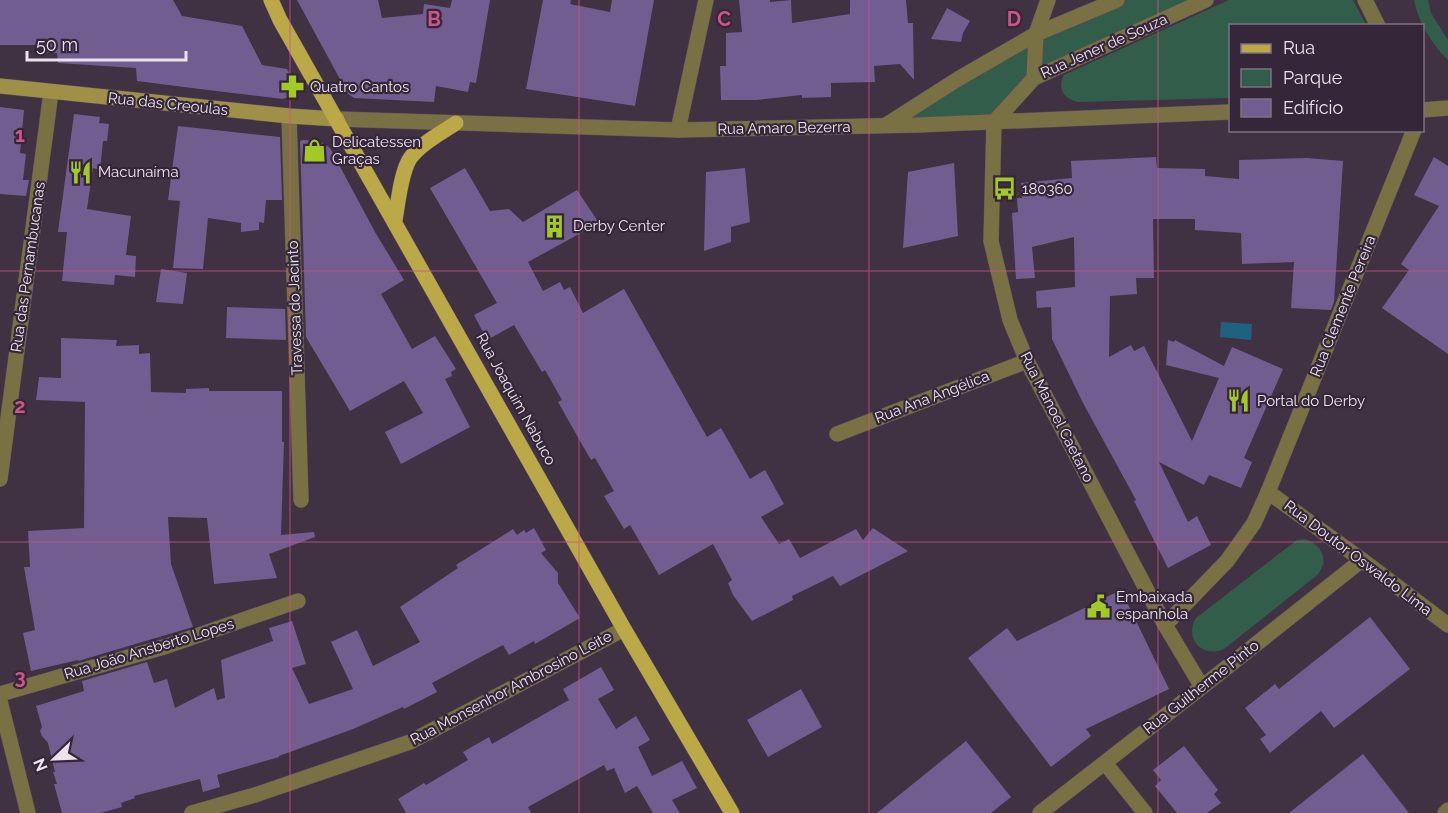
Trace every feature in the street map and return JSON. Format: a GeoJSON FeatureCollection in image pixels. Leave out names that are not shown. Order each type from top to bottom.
{"type":"FeatureCollection","features":[{"type":"Feature","properties":{"kind":"main road","name":"Rua Joaquim Nabuco"},"geometry":{"type":"LineString","coordinates":[[271,0],[280,20],[624,629],[732,813]]}},
{"type":"Feature","properties":{"kind":"main road","name":"Rua das Creoulas"},"geometry":{"type":"LineString","coordinates":[[0,86],[337,119]]}},
{"type":"Feature","properties":{"kind":"main road"},"geometry":{"type":"LineString","coordinates":[[395,220],[401,183],[410,158],[432,138],[456,123]]}},
{"type":"Feature","properties":{"kind":"street"},"geometry":{"type":"LineString","coordinates":[[678,130],[706,0]]}},
{"type":"Feature","properties":{"kind":"street","name":"Rua Jener de Souza"},"geometry":{"type":"LineString","coordinates":[[1034,78],[1036,34],[1048,0]]}},
{"type":"Feature","properties":{"kind":"street"},"geometry":{"type":"LineString","coordinates":[[886,125],[958,79],[1036,34],[1117,0]]}},
{"type":"Feature","properties":{"kind":"street","name":"Rua Jener de Souza"},"geometry":{"type":"LineString","coordinates":[[994,122],[1034,78],[1206,0]]}},
{"type":"Feature","properties":{"kind":"street"},"geometry":{"type":"LineString","coordinates":[[1365,0],[1377,24]]}},
{"type":"Feature","properties":{"kind":"street","name":"Rua das Pernambucanas"},"geometry":{"type":"LineString","coordinates":[[0,479],[51,92]]}},
{"type":"Feature","properties":{"kind":"street"},"geometry":{"type":"LineString","coordinates":[[1424,110],[1448,108]]}},
{"type":"Feature","properties":{"kind":"street","name":"Rua Amaro Bezerra"},"geometry":{"type":"LineString","coordinates":[[337,119],[678,130],[994,122],[1229,112]]}},
{"type":"Feature","properties":{"kind":"street","name":"Travessa do Jacinto"},"geometry":{"type":"LineString","coordinates":[[290,116],[301,500]]}},
{"type":"Feature","properties":{"kind":"street","name":"Rua Manoel Caetano"},"geometry":{"type":"LineString","coordinates":[[994,122],[992,241],[1010,320],[1027,360],[1166,625],[1202,687]]}},
{"type":"Feature","properties":{"kind":"street","name":"Rua Clemente Pereira"},"geometry":{"type":"LineString","coordinates":[[1166,625],[1227,561],[1254,523],[1413,132]]}},
{"type":"Feature","properties":{"kind":"street","name":"Rua Ana Angélica"},"geometry":{"type":"LineString","coordinates":[[837,434],[1027,360]]}},
{"type":"Feature","properties":{"kind":"street","name":"Rua Doutor Oswaldo Lima"},"geometry":{"type":"LineString","coordinates":[[1268,492],[1448,625]]}},
{"type":"Feature","properties":{"kind":"street","name":"Rua Guilherme Pinto"},"geometry":{"type":"LineString","coordinates":[[1040,813],[1362,560]]}},
{"type":"Feature","properties":{"kind":"street","name":"Rua João Ansberto Lopes"},"geometry":{"type":"LineString","coordinates":[[0,694],[167,646],[298,601]]}},
{"type":"Feature","properties":{"kind":"street","name":"Rua Monsenhor Ambrosino Leite"},"geometry":{"type":"LineString","coordinates":[[192,813],[255,795],[410,742],[624,629]]}},
{"type":"Feature","properties":{"kind":"street"},"geometry":{"type":"LineString","coordinates":[[0,701],[28,813]]}},
{"type":"Feature","properties":{"kind":"street"},"geometry":{"type":"LineString","coordinates":[[1105,763],[1145,813]]}},
{"type":"Feature","properties":{"kind":"green space"},"geometry":{"type":"Polygon","coordinates":[[[1119,0],[1204,0],[1030,78],[995,120],[887,125],[918,100],[1119,0]]]}},
{"type":"Feature","properties":{"kind":"green space"},"geometry":{"type":"Polygon","coordinates":[[[1229,0],[1353,0],[1365,24],[1229,24],[1229,98],[1078,102],[1065,96],[1061,88],[1064,75],[1229,0]]]}},
{"type":"Feature","properties":{"kind":"green space"},"geometry":{"type":"Polygon","coordinates":[[[1414,0],[1428,0],[1431,13],[1448,40],[1448,60],[1436,47],[1419,17],[1414,0]]]}},
{"type":"Feature","properties":{"kind":"green space"},"geometry":{"type":"Polygon","coordinates":[[[1305,539],[1316,545],[1322,554],[1323,565],[1316,576],[1224,649],[1209,651],[1197,645],[1192,633],[1196,618],[1297,540],[1305,539]]]}},
{"type":"Feature","properties":{"kind":"water"},"geometry":{"type":"Polygon","coordinates":[[[1221,322],[1252,324],[1251,340],[1220,337],[1221,322]]]}},
{"type":"Feature","properties":{"kind":"building"},"geometry":{"type":"Polygon","coordinates":[[[0,0],[173,0],[182,16],[242,26],[262,65],[287,69],[295,83],[294,91],[291,96],[283,99],[137,81],[136,68],[58,63],[57,53],[45,53],[44,45],[0,45],[0,0]]]}},
{"type":"Feature","properties":{"kind":"building"},"geometry":{"type":"Polygon","coordinates":[[[297,0],[378,0],[382,18],[423,14],[424,4],[450,8],[452,0],[490,0],[476,83],[470,82],[468,92],[436,86],[434,102],[354,98],[348,94],[297,0]]]}},
{"type":"Feature","properties":{"kind":"building"},"geometry":{"type":"Polygon","coordinates":[[[543,0],[571,0],[570,4],[610,12],[612,0],[654,0],[635,106],[526,89],[543,0]]]}},
{"type":"Feature","properties":{"kind":"building"},"geometry":{"type":"Polygon","coordinates":[[[739,0],[770,0],[770,2],[791,0],[792,23],[850,14],[850,0],[906,0],[908,23],[913,23],[914,80],[900,64],[874,66],[875,82],[831,83],[831,97],[802,98],[802,95],[756,100],[721,100],[720,66],[726,66],[726,33],[742,32],[739,0]]]}},
{"type":"Feature","properties":{"kind":"building"},"geometry":{"type":"Polygon","coordinates":[[[947,8],[970,21],[961,42],[931,39],[947,8]]]}},
{"type":"Feature","properties":{"kind":"building"},"geometry":{"type":"Polygon","coordinates":[[[0,107],[24,110],[20,153],[26,154],[23,180],[29,180],[26,196],[0,194],[0,107]]]}},
{"type":"Feature","properties":{"kind":"building"},"geometry":{"type":"Polygon","coordinates":[[[74,114],[100,117],[99,123],[109,124],[107,141],[103,141],[100,170],[93,168],[87,209],[131,216],[126,255],[136,256],[135,277],[115,275],[114,285],[62,281],[67,232],[58,232],[74,114]]]}},
{"type":"Feature","properties":{"kind":"building"},"geometry":{"type":"Polygon","coordinates":[[[178,126],[280,137],[282,200],[266,200],[264,223],[259,222],[259,230],[241,232],[241,223],[208,218],[203,269],[173,268],[180,201],[168,200],[178,126]]]}},
{"type":"Feature","properties":{"kind":"building"},"geometry":{"type":"Polygon","coordinates":[[[300,141],[319,141],[330,148],[375,232],[404,280],[381,294],[412,349],[435,336],[456,369],[451,372],[452,376],[445,379],[470,427],[401,464],[385,432],[423,413],[404,381],[350,411],[306,337],[300,141]]]}},
{"type":"Feature","properties":{"kind":"building"},"geometry":{"type":"Polygon","coordinates":[[[1156,157],[1157,168],[1205,169],[1205,176],[1239,179],[1239,160],[1307,158],[1343,161],[1334,302],[1331,310],[1291,308],[1294,262],[1242,264],[1241,233],[1195,230],[1195,219],[1153,219],[1154,278],[1136,278],[1137,294],[1110,296],[1109,357],[1131,345],[1134,351],[1144,346],[1192,441],[1219,378],[1166,365],[1168,340],[1174,342],[1175,340],[1224,366],[1232,347],[1283,369],[1244,458],[1252,462],[1241,488],[1209,475],[1204,485],[1159,462],[1188,522],[1197,516],[1211,545],[1168,568],[1134,501],[1136,500],[1083,403],[1052,339],[1051,307],[1037,308],[1036,291],[1075,287],[1074,237],[1032,247],[1035,278],[1016,279],[1012,213],[1018,212],[1017,198],[1022,198],[1021,183],[1072,178],[1071,161],[1156,157]]]}},
{"type":"Feature","properties":{"kind":"building"},"geometry":{"type":"Polygon","coordinates":[[[1434,157],[1448,166],[1448,354],[1382,308],[1409,270],[1401,264],[1439,206],[1414,195],[1434,157]]]}},
{"type":"Feature","properties":{"kind":"building"},"geometry":{"type":"Polygon","coordinates":[[[954,163],[958,236],[903,248],[908,172],[954,163]]]}},
{"type":"Feature","properties":{"kind":"building"},"geometry":{"type":"Polygon","coordinates":[[[465,168],[490,211],[509,209],[523,222],[577,190],[599,223],[528,262],[543,291],[560,282],[564,290],[570,287],[583,313],[624,289],[707,437],[721,428],[750,479],[765,470],[784,504],[761,517],[779,544],[789,539],[800,558],[856,529],[863,540],[873,528],[908,551],[840,586],[833,576],[792,596],[793,600],[752,621],[733,595],[728,583],[732,580],[713,544],[659,575],[630,525],[624,529],[604,496],[614,491],[595,458],[591,460],[558,402],[562,400],[545,370],[542,372],[514,325],[487,340],[474,315],[497,303],[430,188],[465,168]]]}},
{"type":"Feature","properties":{"kind":"building"},"geometry":{"type":"Polygon","coordinates":[[[745,168],[750,222],[731,227],[731,242],[704,251],[706,172],[745,168]]]}},
{"type":"Feature","properties":{"kind":"building"},"geometry":{"type":"Polygon","coordinates":[[[161,269],[187,273],[183,304],[156,302],[161,269]]]}},
{"type":"Feature","properties":{"kind":"building"},"geometry":{"type":"Polygon","coordinates":[[[227,307],[285,309],[286,340],[226,338],[227,307]]]}},
{"type":"Feature","properties":{"kind":"building"},"geometry":{"type":"Polygon","coordinates":[[[61,338],[117,340],[116,346],[139,345],[139,354],[150,353],[151,392],[186,393],[186,389],[209,388],[209,391],[282,391],[282,442],[284,442],[281,535],[314,532],[315,537],[269,554],[277,578],[214,584],[207,518],[168,517],[171,564],[193,627],[78,661],[31,671],[23,633],[35,630],[24,567],[30,567],[28,531],[84,528],[85,402],[36,400],[39,377],[61,378],[61,338]]]}},
{"type":"Feature","properties":{"kind":"building"},"geometry":{"type":"Polygon","coordinates":[[[534,528],[546,550],[541,553],[558,573],[558,583],[580,618],[535,644],[534,641],[509,655],[503,645],[432,683],[437,692],[404,709],[403,707],[279,757],[217,775],[220,787],[203,792],[200,779],[134,796],[135,798],[121,803],[122,807],[100,813],[62,813],[54,784],[57,784],[48,743],[40,731],[42,727],[36,706],[84,691],[82,681],[147,662],[154,683],[167,679],[175,708],[214,688],[217,700],[225,698],[221,660],[273,641],[269,628],[292,621],[306,664],[292,668],[309,704],[353,689],[331,642],[357,630],[373,666],[420,642],[400,607],[458,568],[456,565],[513,529],[517,535],[524,530],[526,533],[534,528]]]}},
{"type":"Feature","properties":{"kind":"building"},"geometry":{"type":"Polygon","coordinates":[[[1121,590],[1169,689],[1086,729],[1091,736],[1051,767],[968,658],[1007,628],[1017,641],[1121,590]]]}},
{"type":"Feature","properties":{"kind":"building"},"geometry":{"type":"Polygon","coordinates":[[[1370,617],[1410,669],[1334,728],[1321,711],[1270,753],[1260,739],[1266,735],[1245,708],[1275,684],[1279,689],[1370,617]]]}},
{"type":"Feature","properties":{"kind":"building"},"geometry":{"type":"Polygon","coordinates":[[[601,667],[614,690],[598,699],[616,729],[636,716],[650,740],[638,747],[652,776],[682,761],[697,788],[672,800],[680,813],[653,813],[637,786],[625,793],[614,768],[607,771],[604,765],[528,807],[531,813],[406,813],[398,799],[468,760],[463,752],[489,737],[492,744],[569,700],[563,689],[601,667]]]}},
{"type":"Feature","properties":{"kind":"building"},"geometry":{"type":"Polygon","coordinates":[[[801,689],[822,727],[768,757],[747,720],[801,689]]]}},
{"type":"Feature","properties":{"kind":"building"},"geometry":{"type":"Polygon","coordinates":[[[966,741],[1011,797],[991,813],[877,813],[966,741]]]}},
{"type":"Feature","properties":{"kind":"building"},"geometry":{"type":"Polygon","coordinates":[[[1184,746],[1218,790],[1214,794],[1221,803],[1207,813],[1177,813],[1155,786],[1161,780],[1153,770],[1184,746]]]}},
{"type":"Feature","properties":{"kind":"building"},"geometry":{"type":"Polygon","coordinates":[[[1363,754],[1409,813],[1289,813],[1363,754]]]}},
{"type":"Feature","properties":{"kind":"place","name":"Quatro Cantos"},"geometry":{"type":"Point","coordinates":[292,87]}},
{"type":"Feature","properties":{"kind":"place","name":"Delicatessen Graças"},"geometry":{"type":"Point","coordinates":[314,151]}},
{"type":"Feature","properties":{"kind":"place","name":"Macunaíma"},"geometry":{"type":"Point","coordinates":[80,172]}},
{"type":"Feature","properties":{"kind":"place","name":"180360"},"geometry":{"type":"Point","coordinates":[1004,189]}},
{"type":"Feature","properties":{"kind":"place","name":"Derby Center"},"geometry":{"type":"Point","coordinates":[555,226]}},
{"type":"Feature","properties":{"kind":"place","name":"Portal do Derby"},"geometry":{"type":"Point","coordinates":[1239,401]}},
{"type":"Feature","properties":{"kind":"place","name":"Embaixada espanhola"},"geometry":{"type":"Point","coordinates":[1098,606]}}]}
